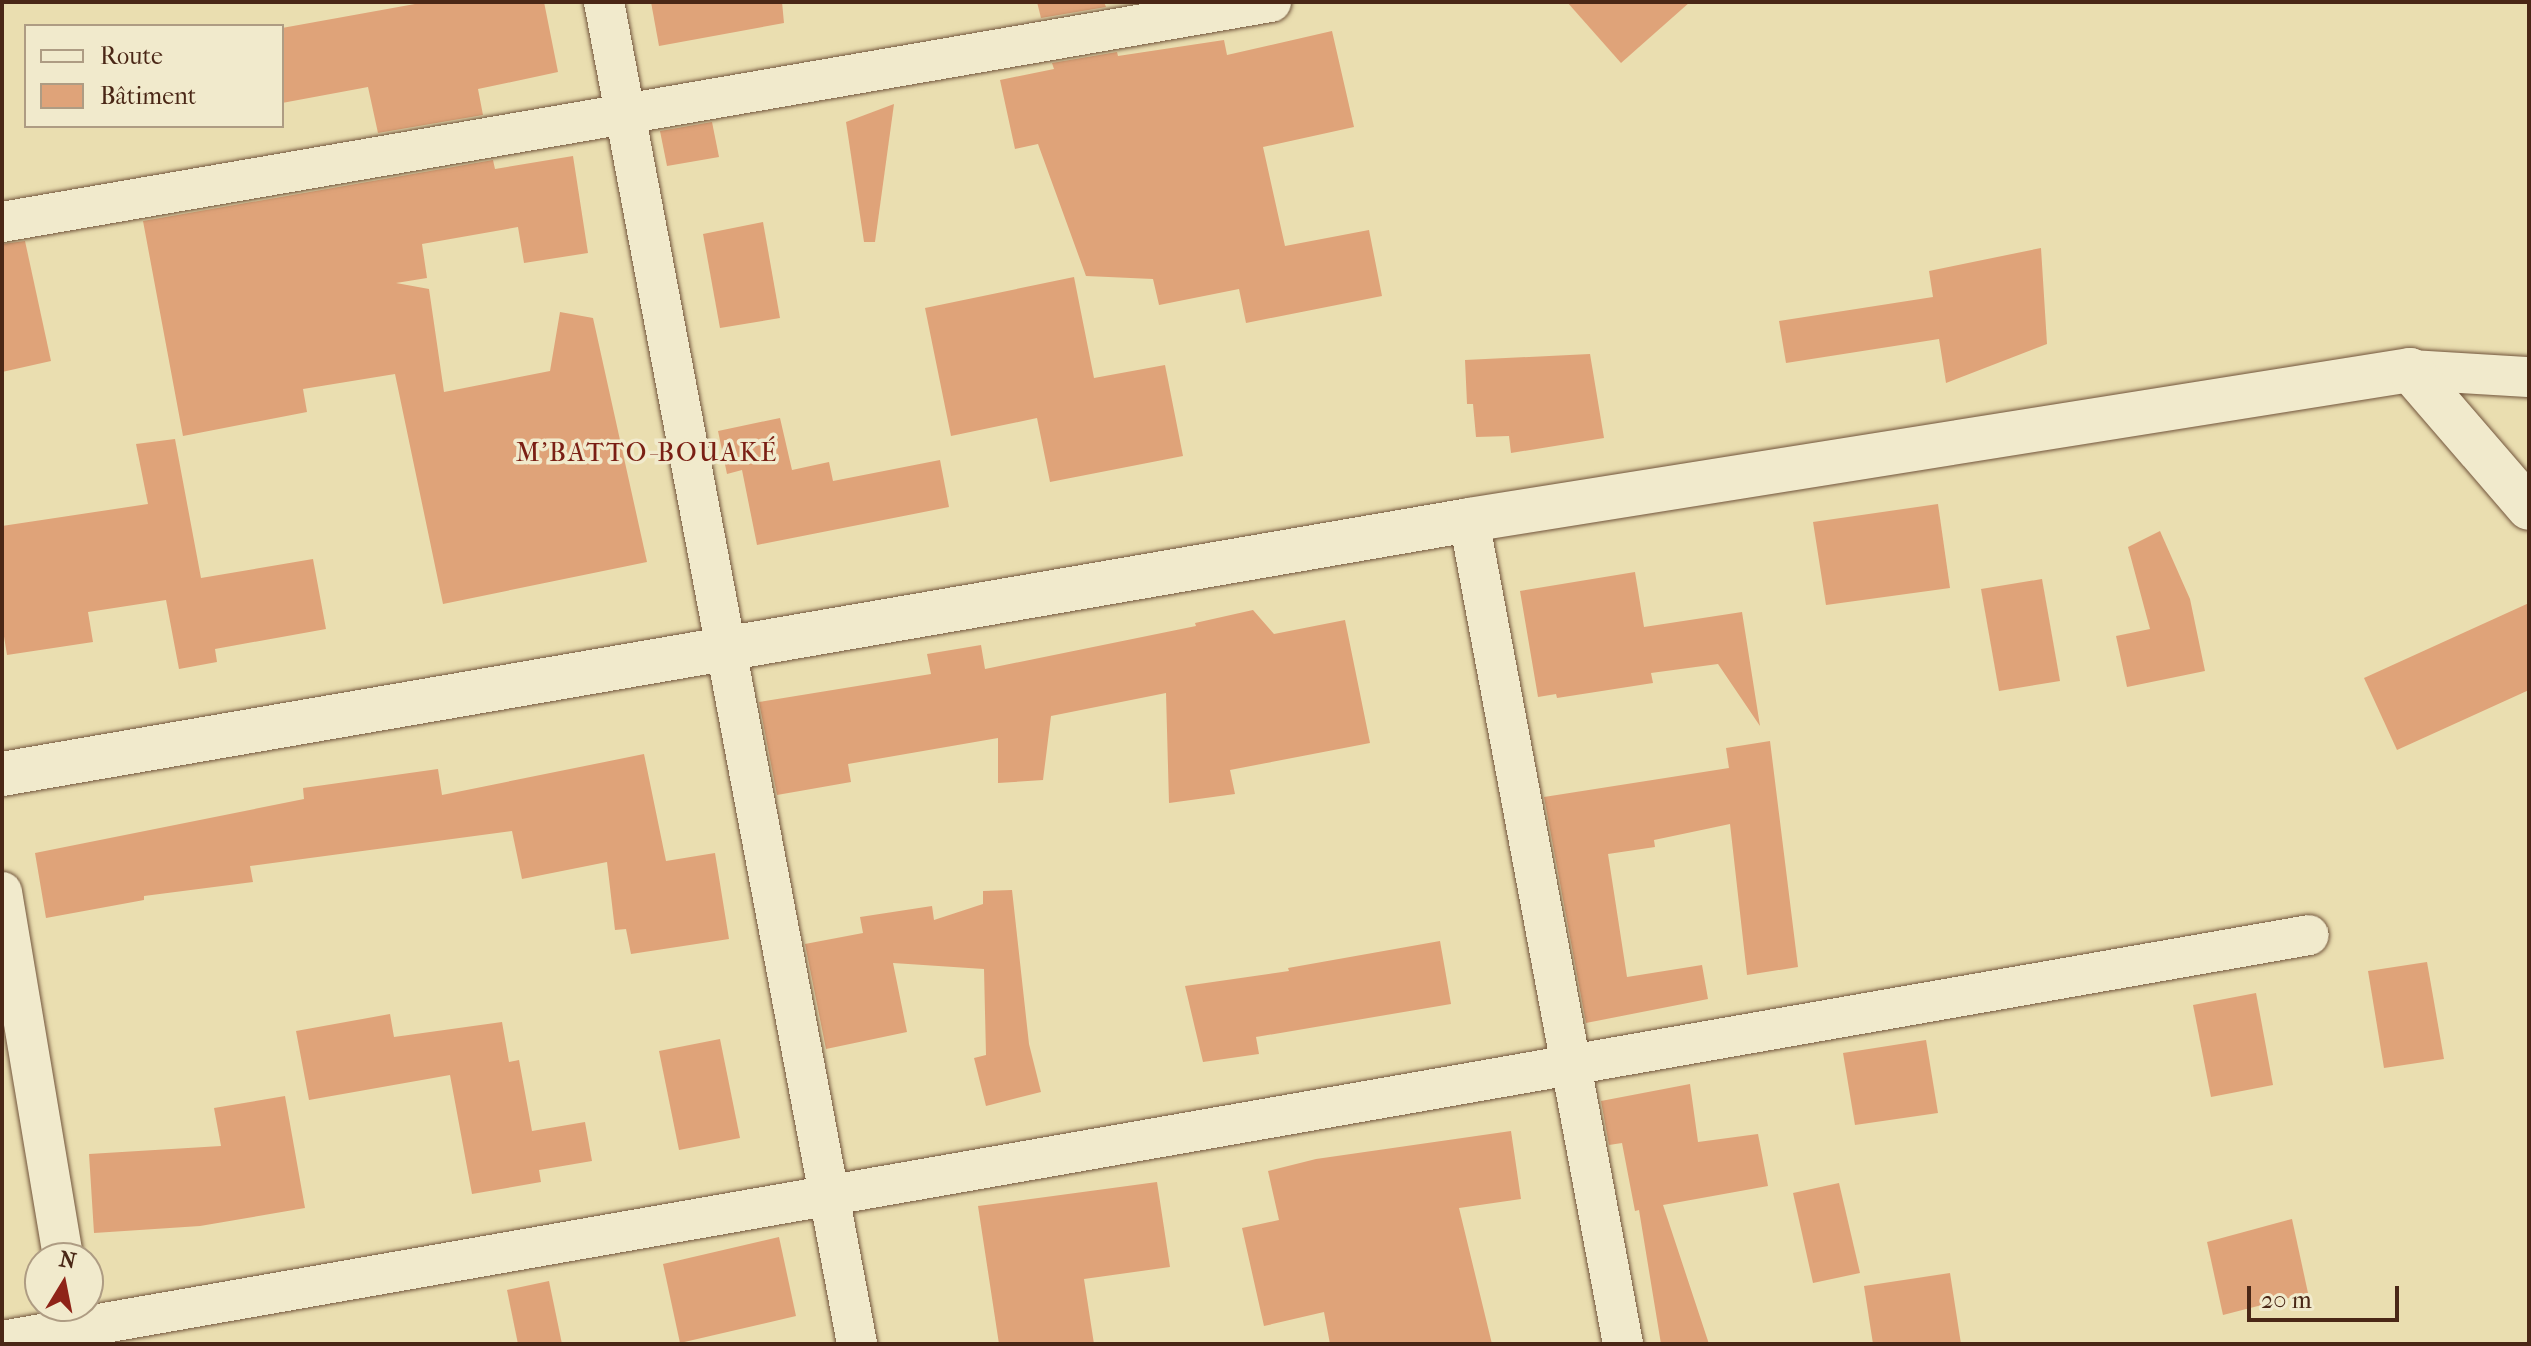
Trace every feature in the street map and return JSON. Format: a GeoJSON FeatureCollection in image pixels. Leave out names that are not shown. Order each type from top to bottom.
{"type":"FeatureCollection","features":[{"type":"Feature","properties":{"kind":"street"},"geometry":{"type":"LineString","coordinates":[[604,2],[857,1344]]}},
{"type":"Feature","properties":{"kind":"street"},"geometry":{"type":"LineString","coordinates":[[2,222],[1271,2]]}},
{"type":"Feature","properties":{"kind":"street"},"geometry":{"type":"LineString","coordinates":[[2,774],[1469,520],[2410,370],[2529,377]]}},
{"type":"Feature","properties":{"kind":"street"},"geometry":{"type":"LineString","coordinates":[[2410,370],[2529,508]]}},
{"type":"Feature","properties":{"kind":"street"},"geometry":{"type":"LineString","coordinates":[[1469,520],[1623,1344]]}},
{"type":"Feature","properties":{"kind":"street"},"geometry":{"type":"LineString","coordinates":[[2,892],[60,1242]]}},
{"type":"Feature","properties":{"kind":"street"},"geometry":{"type":"LineString","coordinates":[[2,1341],[2309,935]]}},
{"type":"Feature","properties":{"kind":"building"},"geometry":{"type":"Polygon","coordinates":[[[426,2],[544,2],[558,72],[478,89],[483,115],[378,133],[368,87],[284,103],[284,28],[426,2]]]}},
{"type":"Feature","properties":{"kind":"building"},"geometry":{"type":"Polygon","coordinates":[[[651,2],[782,2],[784,23],[659,46],[651,2]]]}},
{"type":"Feature","properties":{"kind":"building"},"geometry":{"type":"Polygon","coordinates":[[[1037,2],[1104,2],[1106,7],[1041,18],[1037,2]]]}},
{"type":"Feature","properties":{"kind":"building"},"geometry":{"type":"Polygon","coordinates":[[[1567,2],[1690,2],[1621,63],[1567,2]]]}},
{"type":"Feature","properties":{"kind":"building"},"geometry":{"type":"Polygon","coordinates":[[[1332,31],[1354,127],[1263,147],[1285,246],[1369,230],[1382,296],[1246,323],[1239,289],[1159,305],[1153,279],[1086,276],[1038,144],[1015,149],[1000,80],[1054,69],[1052,63],[1117,52],[1118,56],[1224,40],[1227,55],[1332,31]]]}},
{"type":"Feature","properties":{"kind":"building"},"geometry":{"type":"Polygon","coordinates":[[[894,104],[875,242],[864,242],[846,122],[894,104]]]}},
{"type":"Feature","properties":{"kind":"building"},"geometry":{"type":"Polygon","coordinates":[[[712,122],[719,157],[667,166],[660,131],[712,122]]]}},
{"type":"Feature","properties":{"kind":"building"},"geometry":{"type":"Polygon","coordinates":[[[573,156],[588,253],[524,263],[518,227],[422,244],[427,278],[396,283],[429,289],[444,392],[550,371],[560,312],[593,318],[647,562],[443,604],[395,374],[303,389],[307,412],[183,436],[143,221],[493,160],[495,169],[573,156]]]}},
{"type":"Feature","properties":{"kind":"building"},"geometry":{"type":"Polygon","coordinates":[[[763,222],[780,318],[720,328],[703,234],[763,222]]]}},
{"type":"Feature","properties":{"kind":"building"},"geometry":{"type":"Polygon","coordinates":[[[25,241],[51,361],[2,372],[2,244],[25,241]]]}},
{"type":"Feature","properties":{"kind":"building"},"geometry":{"type":"Polygon","coordinates":[[[2041,248],[2047,344],[1946,383],[1939,339],[1786,363],[1779,321],[1933,297],[1929,271],[2041,248]]]}},
{"type":"Feature","properties":{"kind":"building"},"geometry":{"type":"Polygon","coordinates":[[[1074,277],[1094,378],[1165,365],[1183,456],[1050,482],[1037,418],[951,436],[925,308],[1074,277]]]}},
{"type":"Feature","properties":{"kind":"building"},"geometry":{"type":"Polygon","coordinates":[[[1590,354],[1604,438],[1511,453],[1509,436],[1476,437],[1473,404],[1467,404],[1465,360],[1590,354]]]}},
{"type":"Feature","properties":{"kind":"building"},"geometry":{"type":"Polygon","coordinates":[[[780,418],[792,470],[829,462],[833,481],[940,460],[949,507],[757,545],[742,470],[727,474],[718,431],[780,418]]]}},
{"type":"Feature","properties":{"kind":"building"},"geometry":{"type":"Polygon","coordinates":[[[175,439],[201,578],[313,559],[326,629],[215,649],[217,662],[179,669],[166,600],[88,612],[93,642],[7,655],[2,624],[2,526],[148,504],[136,444],[175,439]]]}},
{"type":"Feature","properties":{"kind":"building"},"geometry":{"type":"Polygon","coordinates":[[[1938,504],[1950,588],[1826,605],[1813,522],[1938,504]]]}},
{"type":"Feature","properties":{"kind":"building"},"geometry":{"type":"Polygon","coordinates":[[[2160,531],[2190,599],[2205,671],[2127,687],[2116,636],[2150,629],[2128,547],[2160,531]]]}},
{"type":"Feature","properties":{"kind":"building"},"geometry":{"type":"Polygon","coordinates":[[[1635,572],[1644,627],[1742,612],[1760,726],[1718,664],[1651,673],[1653,683],[1557,698],[1556,694],[1538,697],[1520,591],[1635,572]]]}},
{"type":"Feature","properties":{"kind":"building"},"geometry":{"type":"Polygon","coordinates":[[[2042,579],[2060,681],[1999,691],[1981,589],[2042,579]]]}},
{"type":"Feature","properties":{"kind":"building"},"geometry":{"type":"Polygon","coordinates":[[[2529,603],[2529,690],[2397,750],[2364,678],[2529,603]]]}},
{"type":"Feature","properties":{"kind":"building"},"geometry":{"type":"Polygon","coordinates":[[[1253,610],[1274,634],[1345,620],[1370,743],[1230,770],[1235,794],[1169,803],[1166,693],[1051,716],[1043,780],[998,783],[998,738],[848,764],[851,782],[777,795],[759,702],[931,674],[927,654],[981,645],[985,669],[1196,626],[1195,623],[1253,610]]]}},
{"type":"Feature","properties":{"kind":"building"},"geometry":{"type":"Polygon","coordinates":[[[1770,741],[1798,967],[1747,975],[1730,824],[1654,840],[1655,847],[1608,854],[1627,977],[1702,965],[1708,999],[1586,1023],[1544,797],[1729,768],[1726,748],[1770,741]]]}},
{"type":"Feature","properties":{"kind":"building"},"geometry":{"type":"Polygon","coordinates":[[[644,754],[666,861],[715,853],[729,939],[631,954],[626,929],[615,930],[607,862],[522,879],[512,831],[250,866],[253,882],[144,896],[144,900],[46,918],[35,853],[304,799],[303,788],[438,769],[442,795],[644,754]]]}},
{"type":"Feature","properties":{"kind":"building"},"geometry":{"type":"Polygon","coordinates":[[[1012,890],[1029,1044],[1041,1092],[986,1106],[974,1058],[986,1055],[984,969],[893,963],[907,1032],[826,1049],[805,944],[863,933],[860,917],[932,906],[934,920],[983,904],[983,891],[1012,890]]]}},
{"type":"Feature","properties":{"kind":"building"},"geometry":{"type":"Polygon","coordinates":[[[1440,941],[1451,1004],[1256,1037],[1259,1054],[1203,1062],[1185,986],[1289,971],[1288,968],[1440,941]]]}},
{"type":"Feature","properties":{"kind":"building"},"geometry":{"type":"Polygon","coordinates":[[[2427,962],[2444,1059],[2384,1068],[2368,971],[2427,962]]]}},
{"type":"Feature","properties":{"kind":"building"},"geometry":{"type":"Polygon","coordinates":[[[2256,993],[2273,1085],[2211,1097],[2193,1005],[2256,993]]]}},
{"type":"Feature","properties":{"kind":"building"},"geometry":{"type":"Polygon","coordinates":[[[390,1014],[394,1037],[502,1022],[509,1062],[519,1060],[532,1131],[585,1122],[592,1161],[539,1170],[541,1182],[472,1194],[450,1075],[309,1100],[296,1031],[390,1014]]]}},
{"type":"Feature","properties":{"kind":"building"},"geometry":{"type":"Polygon","coordinates":[[[720,1039],[740,1138],[679,1150],[659,1051],[720,1039]]]}},
{"type":"Feature","properties":{"kind":"building"},"geometry":{"type":"Polygon","coordinates":[[[1926,1040],[1938,1113],[1855,1125],[1843,1053],[1926,1040]]]}},
{"type":"Feature","properties":{"kind":"building"},"geometry":{"type":"Polygon","coordinates":[[[1690,1084],[1698,1142],[1758,1134],[1768,1186],[1663,1205],[1709,1344],[1661,1344],[1639,1210],[1635,1211],[1622,1143],[1609,1145],[1601,1101],[1690,1084]]]}},
{"type":"Feature","properties":{"kind":"building"},"geometry":{"type":"Polygon","coordinates":[[[285,1096],[305,1208],[200,1226],[94,1233],[89,1154],[221,1146],[214,1108],[285,1096]]]}},
{"type":"Feature","properties":{"kind":"building"},"geometry":{"type":"Polygon","coordinates":[[[1511,1131],[1521,1199],[1459,1208],[1492,1344],[1330,1344],[1324,1312],[1264,1326],[1242,1228],[1279,1220],[1268,1171],[1316,1159],[1511,1131]]]}},
{"type":"Feature","properties":{"kind":"building"},"geometry":{"type":"Polygon","coordinates":[[[1157,1182],[1170,1267],[1084,1279],[1094,1344],[999,1344],[978,1206],[1157,1182]]]}},
{"type":"Feature","properties":{"kind":"building"},"geometry":{"type":"Polygon","coordinates":[[[1839,1183],[1860,1273],[1813,1283],[1793,1193],[1839,1183]]]}},
{"type":"Feature","properties":{"kind":"building"},"geometry":{"type":"Polygon","coordinates":[[[2292,1219],[2308,1293],[2223,1315],[2207,1242],[2292,1219]]]}},
{"type":"Feature","properties":{"kind":"building"},"geometry":{"type":"Polygon","coordinates":[[[779,1237],[796,1316],[680,1343],[663,1264],[779,1237]]]}},
{"type":"Feature","properties":{"kind":"building"},"geometry":{"type":"Polygon","coordinates":[[[1950,1273],[1961,1344],[1873,1344],[1864,1286],[1950,1273]]]}},
{"type":"Feature","properties":{"kind":"building"},"geometry":{"type":"Polygon","coordinates":[[[549,1281],[562,1344],[518,1344],[507,1290],[549,1281]]]}},
{"type":"Feature","properties":{"kind":"district","name":"M'BATTO-BOUAKÉ"},"geometry":{"type":"Point","coordinates":[647,453]}}]}
